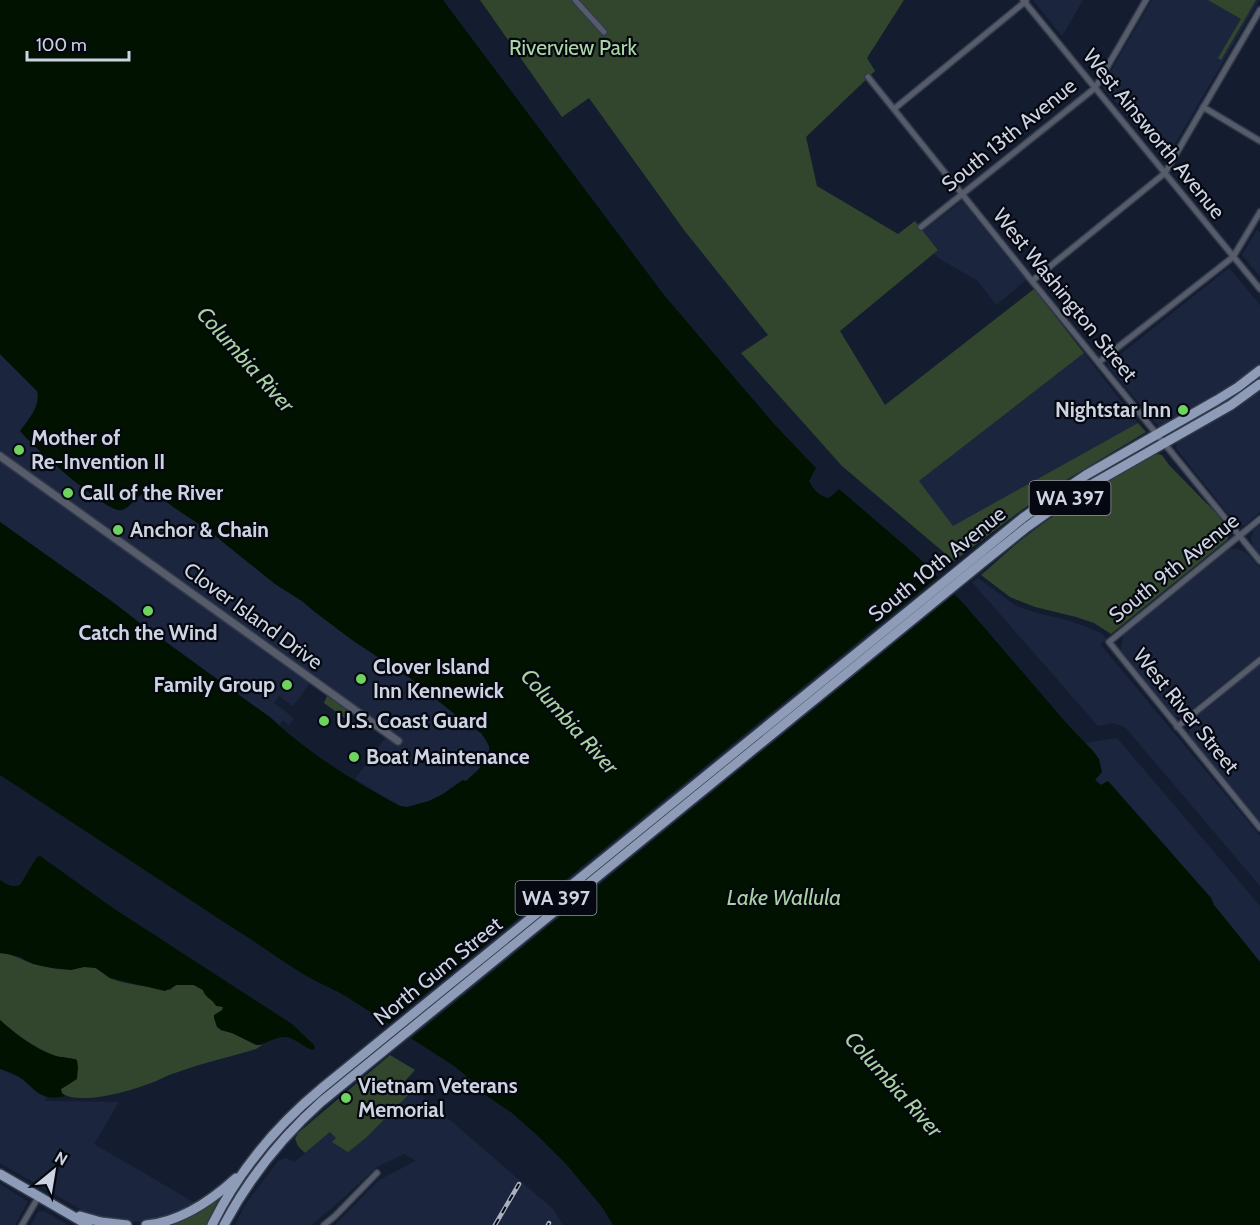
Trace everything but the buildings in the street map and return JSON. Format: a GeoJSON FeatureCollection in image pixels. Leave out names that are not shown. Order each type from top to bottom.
{"type":"FeatureCollection","features":[{"type":"Feature","properties":{"kind":"main road","name":"South 10th Avenue"},"geometry":{"type":"LineString","coordinates":[[743,751],[979,559],[1019,521],[1054,495],[1227,394],[1260,370]]}},
{"type":"Feature","properties":{"kind":"main road","name":"South 10th Avenue"},"geometry":{"type":"LineString","coordinates":[[979,559],[1063,502],[1231,405],[1260,384]]}},
{"type":"Feature","properties":{"kind":"main road","name":"North Gum Street"},"geometry":{"type":"LineString","coordinates":[[212,1225],[244,1170],[292,1113],[374,1052],[743,751]]}},
{"type":"Feature","properties":{"kind":"main road","name":"North Gum Street"},"geometry":{"type":"LineString","coordinates":[[224,1225],[251,1180],[282,1141],[374,1052]]}},
{"type":"Feature","properties":{"kind":"main road"},"geometry":{"type":"LineString","coordinates":[[146,1225],[170,1220],[186,1213],[215,1195],[244,1170]]}},
{"type":"Feature","properties":{"kind":"main road"},"geometry":{"type":"LineString","coordinates":[[0,1174],[88,1225]]}},
{"type":"Feature","properties":{"kind":"main road"},"geometry":{"type":"LineString","coordinates":[[63,1210],[100,1222],[127,1225]]}},
{"type":"Feature","properties":{"kind":"street"},"geometry":{"type":"LineString","coordinates":[[575,0],[604,32]]}},
{"type":"Feature","properties":{"kind":"street","name":"South 13th Avenue"},"geometry":{"type":"LineString","coordinates":[[921,227],[1095,88],[1146,0]]}},
{"type":"Feature","properties":{"kind":"street"},"geometry":{"type":"LineString","coordinates":[[894,109],[1025,1]]}},
{"type":"Feature","properties":{"kind":"street","name":"West Ainsworth Avenue"},"geometry":{"type":"LineString","coordinates":[[1025,1],[1260,289]]}},
{"type":"Feature","properties":{"kind":"street"},"geometry":{"type":"LineString","coordinates":[[1032,281],[1165,173],[1260,10]]}},
{"type":"Feature","properties":{"kind":"street","name":"West Washington Street"},"geometry":{"type":"LineString","coordinates":[[868,77],[1260,561]]}},
{"type":"Feature","properties":{"kind":"street"},"geometry":{"type":"LineString","coordinates":[[1203,107],[1260,141]]}},
{"type":"Feature","properties":{"kind":"street"},"geometry":{"type":"LineString","coordinates":[[1099,362],[1233,257],[1260,212]]}},
{"type":"Feature","properties":{"kind":"street","name":"Clover Island Drive"},"geometry":{"type":"LineString","coordinates":[[0,456],[398,741]]}},
{"type":"Feature","properties":{"kind":"street","name":"South 9th Avenue"},"geometry":{"type":"LineString","coordinates":[[1109,642],[1260,519]]}},
{"type":"Feature","properties":{"kind":"street","name":"West River Street"},"geometry":{"type":"LineString","coordinates":[[1109,642],[1260,828]]}},
{"type":"Feature","properties":{"kind":"street"},"geometry":{"type":"LineString","coordinates":[[1177,727],[1260,660]]}},
{"type":"Feature","properties":{"kind":"street"},"geometry":{"type":"LineString","coordinates":[[324,1225],[377,1173]]}},
{"type":"Feature","properties":{"kind":"street"},"geometry":{"type":"LineString","coordinates":[[22,1225],[39,1196]]}},
{"type":"Feature","properties":{"kind":"shaded area"},"geometry":{"type":"Polygon","coordinates":[[[1033,0],[1083,0],[1062,36],[1033,0]]]}},
{"type":"Feature","properties":{"kind":"shaded area"},"geometry":{"type":"Polygon","coordinates":[[[1152,0],[1259,0],[1165,161],[1102,86],[1152,0]]]}},
{"type":"Feature","properties":{"kind":"shaded area"},"geometry":{"type":"Polygon","coordinates":[[[962,201],[1026,280],[996,305],[978,281],[933,253],[938,249],[923,231],[962,201]]]}},
{"type":"Feature","properties":{"kind":"shaded area"},"geometry":{"type":"Polygon","coordinates":[[[1257,230],[1260,232],[1260,276],[1242,255],[1257,230]]]}},
{"type":"Feature","properties":{"kind":"shaded area"},"geometry":{"type":"Polygon","coordinates":[[[1229,268],[1260,305],[1260,364],[1224,391],[1159,427],[1107,365],[1229,268]]]}},
{"type":"Feature","properties":{"kind":"shaded area"},"geometry":{"type":"Polygon","coordinates":[[[1084,353],[1138,423],[953,527],[919,481],[1084,353]]]}},
{"type":"Feature","properties":{"kind":"shaded area"},"geometry":{"type":"Polygon","coordinates":[[[0,354],[37,391],[39,398],[34,411],[77,483],[99,500],[127,507],[136,498],[151,491],[208,530],[275,584],[410,678],[481,733],[489,746],[489,754],[478,770],[466,781],[462,780],[429,801],[407,807],[400,806],[355,779],[386,737],[310,683],[293,706],[279,696],[274,703],[294,718],[289,725],[283,720],[279,726],[114,603],[0,522],[0,354]]]}},
{"type":"Feature","properties":{"kind":"shaded area"},"geometry":{"type":"Polygon","coordinates":[[[1260,389],[1260,512],[1245,525],[1237,525],[1176,448],[1177,441],[1260,389]]]}},
{"type":"Feature","properties":{"kind":"shaded area"},"geometry":{"type":"Polygon","coordinates":[[[1260,525],[1260,555],[1253,547],[1251,538],[1254,530],[1260,525]]]}},
{"type":"Feature","properties":{"kind":"shaded area"},"geometry":{"type":"Polygon","coordinates":[[[1230,549],[1247,553],[1260,568],[1260,655],[1183,716],[1175,717],[1121,650],[1123,635],[1230,549]]]}},
{"type":"Feature","properties":{"kind":"shaded area"},"geometry":{"type":"Polygon","coordinates":[[[978,578],[1016,606],[1084,626],[1101,633],[1107,639],[1100,644],[1260,836],[1260,886],[1125,727],[1112,723],[1098,726],[972,582],[978,578]]]}},
{"type":"Feature","properties":{"kind":"shaded area"},"geometry":{"type":"Polygon","coordinates":[[[1260,665],[1260,822],[1189,736],[1189,728],[1191,721],[1260,665]]]}},
{"type":"Feature","properties":{"kind":"shaded area"},"geometry":{"type":"Polygon","coordinates":[[[1117,738],[1260,906],[1260,962],[1214,905],[1211,898],[1108,781],[1101,785],[1095,779],[1084,743],[1117,738]]]}},
{"type":"Feature","properties":{"kind":"shaded area"},"geometry":{"type":"Polygon","coordinates":[[[0,1069],[22,1079],[39,1094],[47,1096],[45,1101],[119,1102],[94,1144],[195,1203],[162,1218],[144,1222],[117,1222],[80,1209],[0,1163],[0,1069]]]}},
{"type":"Feature","properties":{"kind":"shaded area"},"geometry":{"type":"Polygon","coordinates":[[[414,1089],[553,1209],[563,1225],[335,1225],[379,1180],[416,1161],[404,1154],[377,1167],[311,1225],[235,1225],[245,1205],[278,1161],[286,1158],[295,1162],[330,1132],[336,1138],[332,1142],[367,1137],[414,1089]]]}},
{"type":"Feature","properties":{"kind":"shaded area"},"geometry":{"type":"Polygon","coordinates":[[[0,1184],[27,1201],[15,1225],[0,1225],[0,1184]]]}},
{"type":"Feature","properties":{"kind":"shaded area"},"geometry":{"type":"Polygon","coordinates":[[[41,1211],[68,1225],[31,1225],[38,1212],[41,1211]]]}},
{"type":"Feature","properties":{"kind":"green space","name":"Riverview Park"},"geometry":{"type":"Polygon","coordinates":[[[480,0],[904,0],[867,58],[875,71],[806,137],[817,186],[898,234],[915,221],[938,250],[840,331],[885,405],[1034,289],[1084,353],[919,481],[953,526],[1138,423],[1146,432],[1023,509],[954,561],[842,466],[741,353],[768,335],[684,230],[589,98],[562,117],[480,0]]]}},
{"type":"Feature","properties":{"kind":"green space"},"geometry":{"type":"Polygon","coordinates":[[[1208,0],[1256,0],[1221,60],[1218,58],[1241,19],[1208,0]]]}},
{"type":"Feature","properties":{"kind":"green space"},"geometry":{"type":"Polygon","coordinates":[[[1157,454],[1162,455],[1216,513],[1230,534],[1227,540],[1111,634],[1094,623],[1035,607],[1010,597],[981,575],[1022,539],[1060,512],[1108,481],[1157,454]]]}},
{"type":"Feature","properties":{"kind":"green space"},"geometry":{"type":"Polygon","coordinates":[[[327,696],[351,712],[346,719],[324,703],[327,696]]]}},
{"type":"Feature","properties":{"kind":"green space"},"geometry":{"type":"Polygon","coordinates":[[[0,953],[44,967],[93,968],[110,978],[139,986],[170,990],[176,985],[194,985],[223,1007],[221,1030],[256,1045],[262,1045],[256,1049],[193,1067],[119,1093],[93,1098],[70,1097],[61,1093],[61,1089],[72,1082],[77,1060],[56,1056],[39,1048],[0,1020],[0,953]]]}},
{"type":"Feature","properties":{"kind":"green space"},"geometry":{"type":"Polygon","coordinates":[[[390,1055],[415,1070],[405,1081],[414,1089],[367,1137],[348,1152],[332,1142],[336,1138],[330,1132],[305,1153],[295,1139],[298,1133],[390,1055]]]}},
{"type":"Feature","properties":{"kind":"green space"},"geometry":{"type":"Polygon","coordinates":[[[220,1196],[206,1225],[159,1225],[220,1196]]]}},
{"type":"Feature","properties":{"kind":"water","name":"Lake Wallula"},"geometry":{"type":"Polygon","coordinates":[[[0,0],[443,0],[664,295],[774,424],[816,468],[809,481],[815,490],[829,498],[839,489],[918,557],[964,604],[1094,752],[1099,759],[1102,772],[1095,780],[1101,785],[1108,781],[1211,898],[1214,905],[1260,962],[1260,1225],[613,1225],[602,1207],[566,1164],[538,1136],[512,1113],[484,1094],[454,1066],[347,997],[308,977],[0,775],[0,522],[271,718],[316,755],[400,806],[407,807],[429,801],[463,780],[466,781],[478,770],[489,754],[489,746],[481,733],[410,678],[352,640],[302,601],[275,584],[208,530],[153,492],[142,495],[122,510],[109,506],[67,475],[20,431],[33,412],[38,397],[37,391],[0,354],[0,0]]]}},
{"type":"Feature","properties":{"kind":"water"},"geometry":{"type":"Polygon","coordinates":[[[40,856],[113,908],[292,1024],[315,1048],[312,1050],[286,1037],[257,1045],[221,1030],[217,1027],[214,1015],[223,1007],[216,1006],[203,990],[194,985],[176,985],[165,991],[110,978],[96,968],[84,967],[71,970],[53,968],[0,953],[0,880],[12,886],[20,885],[37,857],[40,856]]]}},
{"type":"Feature","properties":{"kind":"water"},"geometry":{"type":"Polygon","coordinates":[[[0,1020],[39,1049],[56,1056],[77,1060],[77,1079],[61,1089],[65,1096],[51,1098],[40,1094],[22,1079],[0,1069],[0,1020]]]}},
{"type":"Feature","properties":{"kind":"pier"},"geometry":{"type":"Polygon","coordinates":[[[940,575],[957,592],[409,1040],[386,1026],[940,575]]]}},
{"type":"Feature","properties":{"kind":"railway"},"geometry":{"type":"LineString","coordinates":[[495,1225],[519,1184]]}},
{"type":"Feature","properties":{"kind":"place","name":"Nightstar Inn"},"geometry":{"type":"Point","coordinates":[1183,410]}},
{"type":"Feature","properties":{"kind":"place","name":"Mother of Re-Invention II"},"geometry":{"type":"Point","coordinates":[19,450]}},
{"type":"Feature","properties":{"kind":"place","name":"Call of the River"},"geometry":{"type":"Point","coordinates":[68,493]}},
{"type":"Feature","properties":{"kind":"place","name":"Anchor & Chain"},"geometry":{"type":"Point","coordinates":[118,530]}},
{"type":"Feature","properties":{"kind":"place","name":"Catch the Wind"},"geometry":{"type":"Point","coordinates":[148,611]}},
{"type":"Feature","properties":{"kind":"place","name":"Clover Island Inn Kennewick"},"geometry":{"type":"Point","coordinates":[361,679]}},
{"type":"Feature","properties":{"kind":"place","name":"Family Group"},"geometry":{"type":"Point","coordinates":[287,685]}},
{"type":"Feature","properties":{"kind":"place","name":"U.S. Coast Guard"},"geometry":{"type":"Point","coordinates":[324,721]}},
{"type":"Feature","properties":{"kind":"place","name":"Boat Maintenance"},"geometry":{"type":"Point","coordinates":[354,757]}},
{"type":"Feature","properties":{"kind":"place","name":"Vietnam Veterans Memorial"},"geometry":{"type":"Point","coordinates":[346,1098]}},
{"type":"Feature","properties":{"kind":"water label","name":"Columbia River"},"geometry":{"type":"Point","coordinates":[246,359]}},
{"type":"Feature","properties":{"kind":"water label","name":"Columbia River"},"geometry":{"type":"Point","coordinates":[570,721]}},
{"type":"Feature","properties":{"kind":"water label","name":"Columbia River"},"geometry":{"type":"Point","coordinates":[894,1084]}}]}
